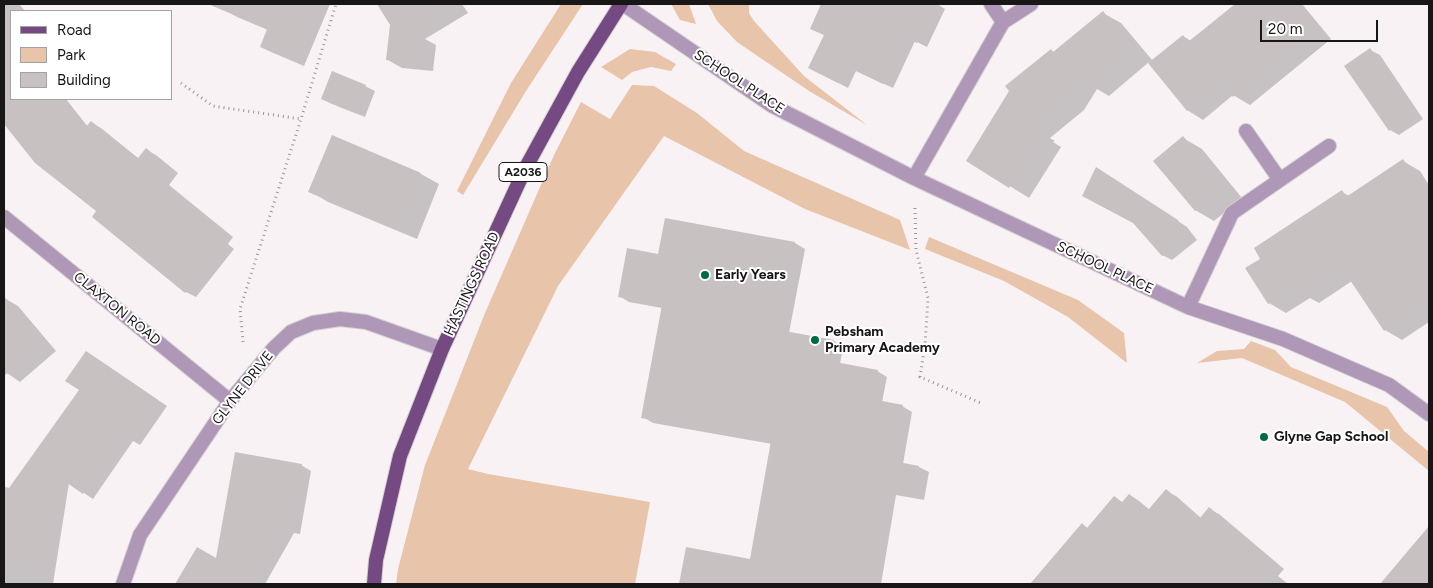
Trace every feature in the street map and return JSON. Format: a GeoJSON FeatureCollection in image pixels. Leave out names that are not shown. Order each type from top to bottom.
{"type":"FeatureCollection","features":[{"type":"Feature","properties":{"kind":"main road","name":"HASTINGS ROAD"},"geometry":{"type":"LineString","coordinates":[[374,584],[376,560],[400,456],[442,349],[525,169],[578,72],[622,4]]}},
{"type":"Feature","properties":{"kind":"street","name":"SCHOOL PLACE"},"geometry":{"type":"LineString","coordinates":[[622,4],[771,105],[914,178],[1188,307],[1283,339],[1389,385],[1429,414]]}},
{"type":"Feature","properties":{"kind":"street"},"geometry":{"type":"LineString","coordinates":[[992,4],[1004,22]]}},
{"type":"Feature","properties":{"kind":"street"},"geometry":{"type":"LineString","coordinates":[[914,178],[1004,22],[1032,4]]}},
{"type":"Feature","properties":{"kind":"street"},"geometry":{"type":"LineString","coordinates":[[1246,131],[1280,180]]}},
{"type":"Feature","properties":{"kind":"street"},"geometry":{"type":"LineString","coordinates":[[1188,307],[1232,214],[1330,146]]}},
{"type":"Feature","properties":{"kind":"street","name":"CLAXTON ROAD"},"geometry":{"type":"LineString","coordinates":[[4,217],[230,401]]}},
{"type":"Feature","properties":{"kind":"street","name":"GLYNE DRIVE"},"geometry":{"type":"LineString","coordinates":[[124,584],[140,535],[230,401],[274,348],[291,332],[313,323],[340,319],[366,322],[442,349]]}},
{"type":"Feature","properties":{"kind":"path"},"geometry":{"type":"LineString","coordinates":[[241,349],[243,341],[240,309],[336,4]]}},
{"type":"Feature","properties":{"kind":"path"},"geometry":{"type":"LineString","coordinates":[[182,84],[213,106],[301,119]]}},
{"type":"Feature","properties":{"kind":"path"},"geometry":{"type":"LineString","coordinates":[[914,178],[916,250],[928,298],[925,345],[920,377],[982,403]]}},
{"type":"Feature","properties":{"kind":"green space"},"geometry":{"type":"Polygon","coordinates":[[[561,4],[583,4],[526,91],[463,195],[457,191],[511,83],[561,4]]]}},
{"type":"Feature","properties":{"kind":"green space"},"geometry":{"type":"Polygon","coordinates":[[[671,4],[689,4],[696,24],[680,20],[671,4]]]}},
{"type":"Feature","properties":{"kind":"green space"},"geometry":{"type":"Polygon","coordinates":[[[708,4],[749,4],[749,13],[754,21],[804,76],[867,125],[809,91],[737,42],[717,21],[708,4]]]}},
{"type":"Feature","properties":{"kind":"green space"},"geometry":{"type":"Polygon","coordinates":[[[630,49],[655,52],[676,64],[671,71],[651,67],[632,72],[622,80],[601,67],[630,49]]]}},
{"type":"Feature","properties":{"kind":"green space"},"geometry":{"type":"Polygon","coordinates":[[[632,85],[654,86],[697,113],[744,151],[900,220],[910,250],[805,209],[664,136],[558,286],[468,469],[650,502],[635,584],[396,584],[398,569],[425,465],[485,313],[554,155],[581,102],[610,119],[632,85]]]}},
{"type":"Feature","properties":{"kind":"green space"},"geometry":{"type":"Polygon","coordinates":[[[929,237],[1078,300],[1124,333],[1127,363],[1068,317],[1004,281],[925,249],[929,237]]]}},
{"type":"Feature","properties":{"kind":"green space"},"geometry":{"type":"Polygon","coordinates":[[[1251,341],[1275,350],[1291,367],[1387,407],[1404,431],[1429,452],[1429,471],[1345,402],[1242,358],[1197,363],[1217,351],[1244,349],[1251,341]]]}},
{"type":"Feature","properties":{"kind":"building"},"geometry":{"type":"Polygon","coordinates":[[[208,4],[318,4],[294,61],[260,47],[267,29],[208,4]]]}},
{"type":"Feature","properties":{"kind":"building"},"geometry":{"type":"Polygon","coordinates":[[[377,4],[425,4],[419,64],[386,60],[390,25],[377,4]]]}},
{"type":"Feature","properties":{"kind":"building"},"geometry":{"type":"Polygon","coordinates":[[[821,4],[936,4],[917,43],[905,37],[883,84],[846,66],[838,83],[808,68],[824,35],[810,29],[821,4]]]}},
{"type":"Feature","properties":{"kind":"building"},"geometry":{"type":"Polygon","coordinates":[[[1235,4],[1295,4],[1316,29],[1233,97],[1222,83],[1187,111],[1148,63],[1183,35],[1188,42],[1235,4]]]}},
{"type":"Feature","properties":{"kind":"building"},"geometry":{"type":"Polygon","coordinates":[[[1103,11],[1134,49],[1090,86],[1081,76],[1065,100],[1033,126],[1037,129],[1035,131],[1043,135],[1009,188],[966,161],[1009,91],[1005,86],[1051,49],[1053,52],[1103,11]]]}},
{"type":"Feature","properties":{"kind":"building"},"geometry":{"type":"Polygon","coordinates":[[[1370,48],[1414,113],[1389,131],[1344,66],[1370,48]]]}},
{"type":"Feature","properties":{"kind":"building"},"geometry":{"type":"Polygon","coordinates":[[[332,71],[366,85],[355,113],[321,99],[332,71]]]}},
{"type":"Feature","properties":{"kind":"building"},"geometry":{"type":"Polygon","coordinates":[[[4,99],[63,100],[85,128],[91,121],[138,158],[146,148],[169,167],[160,179],[224,231],[219,238],[225,242],[185,293],[92,217],[96,211],[35,163],[4,124],[4,99]]]}},
{"type":"Feature","properties":{"kind":"building"},"geometry":{"type":"Polygon","coordinates":[[[332,135],[421,173],[398,229],[308,192],[332,135]]]}},
{"type":"Feature","properties":{"kind":"building"},"geometry":{"type":"Polygon","coordinates":[[[1183,136],[1224,187],[1195,211],[1153,161],[1183,136]]]}},
{"type":"Feature","properties":{"kind":"building"},"geometry":{"type":"Polygon","coordinates":[[[1403,159],[1429,200],[1429,300],[1384,331],[1338,262],[1338,269],[1301,294],[1296,286],[1268,304],[1245,268],[1260,259],[1254,248],[1342,190],[1346,197],[1403,159]]]}},
{"type":"Feature","properties":{"kind":"building"},"geometry":{"type":"Polygon","coordinates":[[[1096,167],[1178,220],[1188,234],[1162,256],[1133,223],[1082,196],[1096,167]]]}},
{"type":"Feature","properties":{"kind":"building"},"geometry":{"type":"Polygon","coordinates":[[[665,218],[795,242],[779,330],[834,340],[830,361],[878,370],[872,399],[903,405],[893,461],[919,466],[914,496],[887,490],[870,584],[679,584],[686,547],[750,559],[771,441],[641,418],[662,305],[618,297],[627,248],[658,254],[665,218]]]}},
{"type":"Feature","properties":{"kind":"building"},"geometry":{"type":"Polygon","coordinates":[[[4,296],[43,343],[4,376],[4,296]]]}},
{"type":"Feature","properties":{"kind":"building"},"geometry":{"type":"Polygon","coordinates":[[[86,351],[158,400],[130,441],[123,436],[83,494],[60,478],[45,572],[4,565],[4,495],[79,390],[65,381],[86,351]]]}},
{"type":"Feature","properties":{"kind":"building"},"geometry":{"type":"Polygon","coordinates":[[[235,452],[302,464],[290,530],[284,529],[254,581],[260,584],[175,584],[197,547],[216,558],[235,452]]]}},
{"type":"Feature","properties":{"kind":"building"},"geometry":{"type":"Polygon","coordinates":[[[1166,489],[1200,518],[1209,507],[1275,563],[1257,584],[1030,584],[1082,523],[1087,528],[1114,496],[1122,502],[1129,494],[1148,510],[1166,489]]]}},
{"type":"Feature","properties":{"kind":"building"},"geometry":{"type":"Polygon","coordinates":[[[1429,526],[1429,584],[1380,584],[1429,526]]]}},
{"type":"Feature","properties":{"kind":"place","name":"Early Years"},"geometry":{"type":"Point","coordinates":[705,275]}},
{"type":"Feature","properties":{"kind":"place","name":"Pebsham Primary Academy"},"geometry":{"type":"Point","coordinates":[815,340]}},
{"type":"Feature","properties":{"kind":"place","name":"Glyne Gap School"},"geometry":{"type":"Point","coordinates":[1264,437]}}]}
